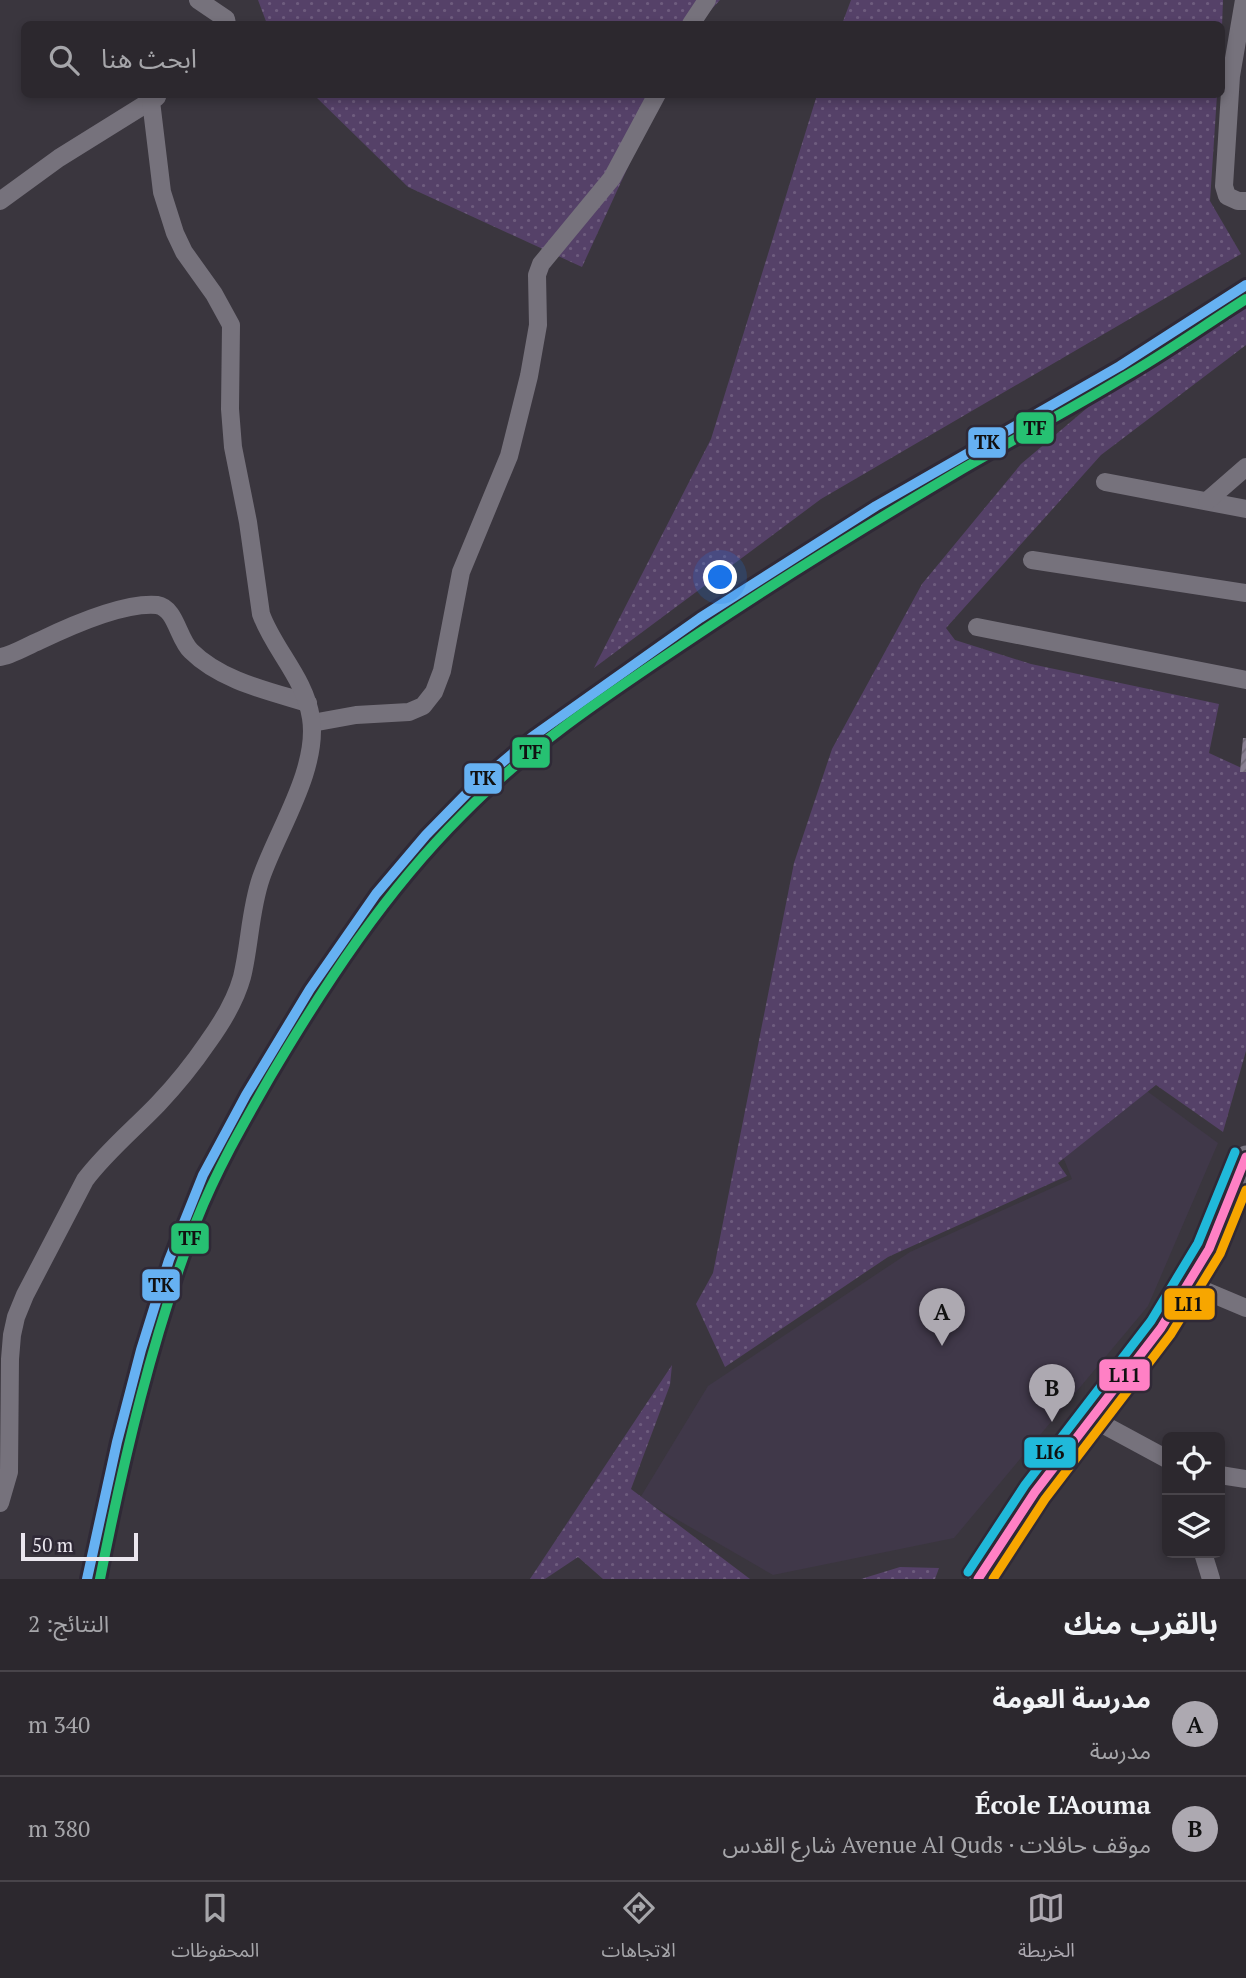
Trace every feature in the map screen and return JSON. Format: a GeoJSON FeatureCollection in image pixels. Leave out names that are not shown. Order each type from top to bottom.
{"type":"FeatureCollection","features":[{"type":"Feature","properties":{"kind":"main road"},"geometry":{"type":"LineString","coordinates":[[978,1579],[1035,1492],[1161,1328],[1189,1284],[1209,1249],[1246,1157]]}},
{"type":"Feature","properties":{"kind":"street"},"geometry":{"type":"LineString","coordinates":[[198,0],[226,21]]}},
{"type":"Feature","properties":{"kind":"street"},"geometry":{"type":"LineString","coordinates":[[693,21],[707,0]]}},
{"type":"Feature","properties":{"kind":"street"},"geometry":{"type":"LineString","coordinates":[[1244,0],[1240,59],[1224,186],[1227,196],[1246,201]]}},
{"type":"Feature","properties":{"kind":"street"},"geometry":{"type":"LineString","coordinates":[[0,201],[59,158],[156,98],[162,192],[175,233],[184,252],[214,294],[232,326],[230,409],[233,447],[248,522],[261,614],[309,703],[312,723],[302,778],[255,896],[241,979],[235,995],[209,1041],[180,1079],[95,1166],[85,1180],[16,1317],[10,1359],[9,1472],[0,1503]]}},
{"type":"Feature","properties":{"kind":"street"},"geometry":{"type":"LineString","coordinates":[[312,723],[356,715],[409,712],[423,706],[434,692],[442,671],[460,572],[509,456],[529,376],[538,325],[537,275],[541,264],[612,178],[655,98]]}},
{"type":"Feature","properties":{"kind":"street"},"geometry":{"type":"LineString","coordinates":[[1207,501],[1246,467]]}},
{"type":"Feature","properties":{"kind":"street"},"geometry":{"type":"LineString","coordinates":[[1105,482],[1246,509]]}},
{"type":"Feature","properties":{"kind":"street"},"geometry":{"type":"LineString","coordinates":[[1032,560],[1246,593]]}},
{"type":"Feature","properties":{"kind":"street"},"geometry":{"type":"LineString","coordinates":[[0,658],[82,620],[157,605],[168,611],[188,649],[204,662],[237,680],[309,703]]}},
{"type":"Feature","properties":{"kind":"street"},"geometry":{"type":"LineString","coordinates":[[977,627],[1246,680]]}},
{"type":"Feature","properties":{"kind":"street"},"geometry":{"type":"LineString","coordinates":[[1189,1284],[1246,1308]]}},
{"type":"Feature","properties":{"kind":"street"},"geometry":{"type":"LineString","coordinates":[[1093,1419],[1162,1456]]}},
{"type":"Feature","properties":{"kind":"street"},"geometry":{"type":"LineString","coordinates":[[1225,1476],[1246,1479]]}},
{"type":"Feature","properties":{"kind":"street"},"geometry":{"type":"LineString","coordinates":[[1205,1558],[1211,1579]]}},
{"type":"Feature","properties":{"kind":"shaded area"},"geometry":{"type":"Polygon","coordinates":[[[258,0],[720,0],[701,21],[266,21],[258,0]]]}},
{"type":"Feature","properties":{"kind":"shaded area"},"geometry":{"type":"Polygon","coordinates":[[[851,0],[1223,0],[1222,21],[843,21],[851,0]]]}},
{"type":"Feature","properties":{"kind":"shaded area"},"geometry":{"type":"Polygon","coordinates":[[[317,98],[660,98],[582,267],[408,187],[317,98]]]}},
{"type":"Feature","properties":{"kind":"shaded area"},"geometry":{"type":"Polygon","coordinates":[[[816,98],[1217,98],[1210,201],[1241,254],[821,499],[594,668],[711,439],[816,98]]]}},
{"type":"Feature","properties":{"kind":"shaded area"},"geometry":{"type":"Polygon","coordinates":[[[1246,297],[1246,345],[1101,455],[946,628],[955,640],[1031,664],[1219,704],[1209,753],[1246,770],[1246,1051],[1223,1132],[1156,1085],[1058,1163],[1067,1176],[888,1257],[725,1367],[696,1304],[713,1273],[794,863],[832,749],[922,584],[1021,464],[1177,337],[1246,297]]]}},
{"type":"Feature","properties":{"kind":"shaded area"},"geometry":{"type":"Polygon","coordinates":[[[1140,1086],[1218,1143],[1148,1306],[954,1538],[773,1575],[640,1498],[708,1386],[910,1252],[1072,1179],[1059,1147],[1140,1086]]]}},
{"type":"Feature","properties":{"kind":"shaded area"},"geometry":{"type":"Polygon","coordinates":[[[672,1365],[670,1385],[631,1489],[750,1579],[603,1579],[578,1557],[545,1579],[530,1579],[672,1365]]]}},
{"type":"Feature","properties":{"kind":"shaded area"},"geometry":{"type":"Polygon","coordinates":[[[900,1567],[939,1568],[935,1579],[861,1579],[900,1567]]]}},
{"type":"Feature","properties":{"kind":"building"},"geometry":{"type":"Polygon","coordinates":[[[1243,738],[1246,738],[1246,772],[1240,772],[1243,738]]]}},
{"type":"Feature","properties":{"kind":"transit line","name":"TK"},"geometry":{"type":"LineString","coordinates":[[87,1579],[117,1442],[141,1350],[169,1260],[203,1175],[246,1095],[310,989],[376,894],[426,835],[472,788],[532,737],[700,618],[876,506],[1120,366],[1246,285]]}},
{"type":"Feature","properties":{"kind":"transit line","name":"TF"},"geometry":{"type":"LineString","coordinates":[[100,1579],[129,1443],[153,1354],[180,1265],[212,1184],[270,1077],[312,1008],[407,875],[462,815],[516,764],[605,697],[860,530],[1140,368],[1246,299]]}},
{"type":"Feature","properties":{"kind":"transit line","name":"LI6"},"geometry":{"type":"LineString","coordinates":[[968,1572],[1025,1485],[1151,1321],[1198,1243],[1235,1152]]}},
{"type":"Feature","properties":{"kind":"transit line","name":"L11"},"geometry":{"type":"LineString","coordinates":[[978,1579],[1035,1492],[1161,1328],[1209,1249],[1246,1157]]}},
{"type":"Feature","properties":{"kind":"transit line","name":"LI1"},"geometry":{"type":"LineString","coordinates":[[993,1579],[1045,1499],[1171,1334],[1220,1254],[1246,1190]]}},
{"type":"Feature","properties":{"kind":"place","name":"مدرسة العومة"},"geometry":{"type":"Point","coordinates":[942,1346]}},
{"type":"Feature","properties":{"kind":"place","name":"École L'Aouma"},"geometry":{"type":"Point","coordinates":[1052,1422]}}]}
